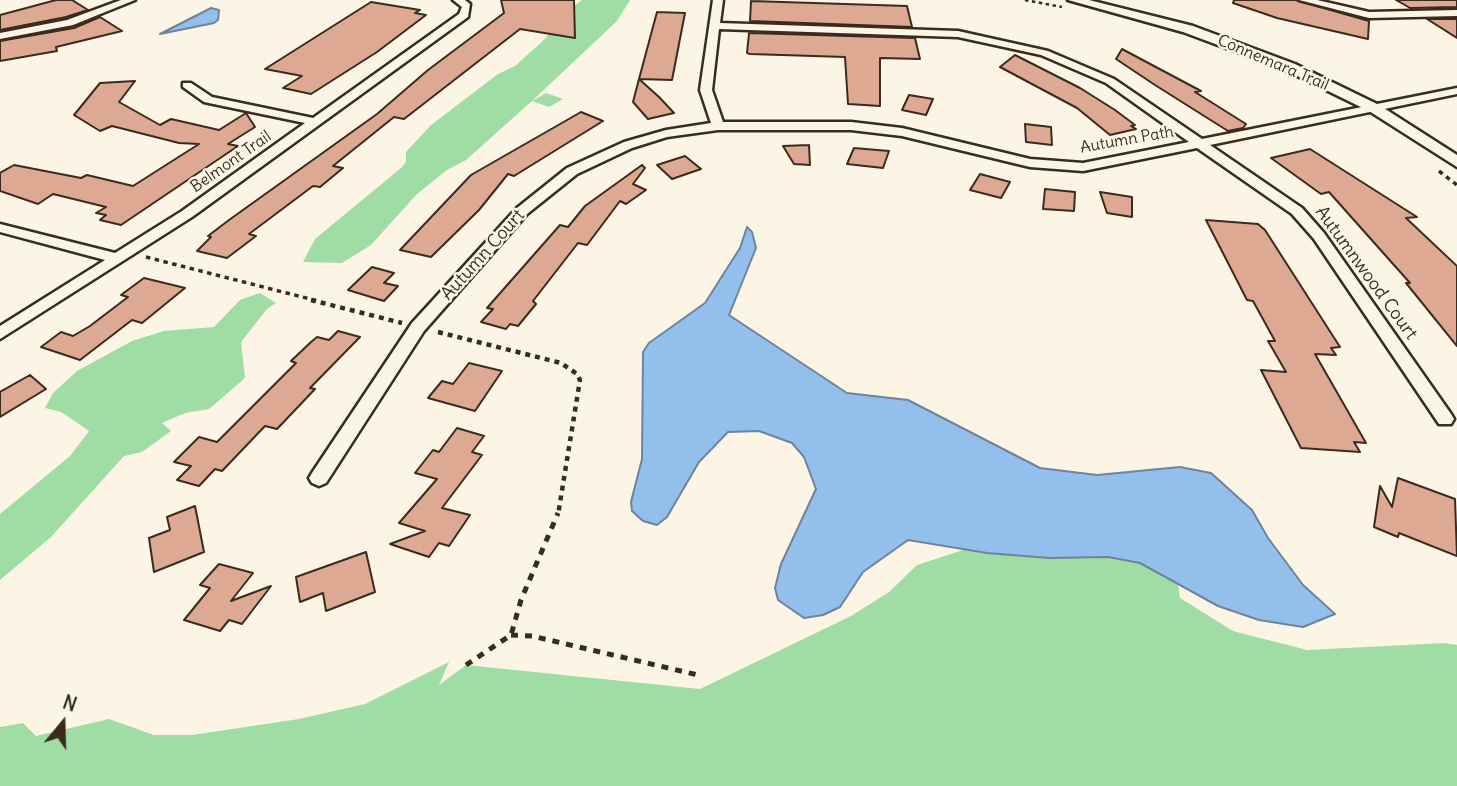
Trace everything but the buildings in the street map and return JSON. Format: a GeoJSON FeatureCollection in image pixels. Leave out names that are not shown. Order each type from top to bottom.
{"type":"FeatureCollection","features":[{"type":"Feature","properties":{"kind":"street"},"geometry":{"type":"LineString","coordinates":[[0,36],[69,23],[130,0]]}},
{"type":"Feature","properties":{"kind":"street"},"geometry":{"type":"LineString","coordinates":[[718,0],[706,90],[718,126]]}},
{"type":"Feature","properties":{"kind":"street","name":"Connemara Trail"},"geometry":{"type":"LineString","coordinates":[[1074,0],[1164,22],[1230,43],[1298,71],[1374,108],[1457,162]]}},
{"type":"Feature","properties":{"kind":"street"},"geometry":{"type":"LineString","coordinates":[[1304,0],[1369,15],[1457,13]]}},
{"type":"Feature","properties":{"kind":"street","name":"Belmont Trail"},"geometry":{"type":"LineString","coordinates":[[0,334],[187,214],[316,122],[464,15],[468,9],[461,2]]}},
{"type":"Feature","properties":{"kind":"street","name":"Autumnwood Court"},"geometry":{"type":"LineString","coordinates":[[715,26],[924,30],[1001,41],[1044,53],[1095,73],[1282,199],[1307,221],[1445,419]]}},
{"type":"Feature","properties":{"kind":"street"},"geometry":{"type":"LineString","coordinates":[[187,85],[208,100],[316,122]]}},
{"type":"Feature","properties":{"kind":"street","name":"Autumn Path"},"geometry":{"type":"LineString","coordinates":[[718,126],[766,124],[872,127],[1014,160],[1064,166],[1100,164],[1457,91]]}},
{"type":"Feature","properties":{"kind":"street","name":"Autumn Court"},"geometry":{"type":"LineString","coordinates":[[319,478],[418,327],[522,211],[554,183],[590,161],[628,145],[666,134],[718,126]]}},
{"type":"Feature","properties":{"kind":"street"},"geometry":{"type":"LineString","coordinates":[[0,228],[117,258]]}},
{"type":"Feature","properties":{"kind":"path"},"geometry":{"type":"LineString","coordinates":[[145,257],[561,363],[577,374],[580,380],[557,520],[521,600],[511,635]]}},
{"type":"Feature","properties":{"kind":"path"},"geometry":{"type":"LineString","coordinates":[[466,665],[511,635],[533,636],[698,675]]}},
{"type":"Feature","properties":{"kind":"green space"},"geometry":{"type":"Polygon","coordinates":[[[582,0],[630,0],[617,21],[466,160],[447,170],[417,194],[371,245],[342,263],[303,262],[315,239],[401,168],[406,162],[406,152],[431,125],[498,74],[515,66],[545,39],[561,16],[582,0]]]}},
{"type":"Feature","properties":{"kind":"green space"},"geometry":{"type":"Polygon","coordinates":[[[546,93],[563,99],[549,107],[532,101],[546,93]]]}},
{"type":"Feature","properties":{"kind":"green space"},"geometry":{"type":"Polygon","coordinates":[[[260,293],[276,303],[267,309],[241,342],[245,378],[209,409],[185,413],[162,423],[171,431],[142,452],[124,456],[51,537],[0,580],[0,514],[70,456],[89,431],[61,412],[45,408],[53,393],[77,371],[132,341],[164,331],[214,327],[240,300],[260,293]]]}},
{"type":"Feature","properties":{"kind":"green space"},"geometry":{"type":"Polygon","coordinates":[[[963,550],[1049,558],[1110,557],[1140,563],[1178,585],[1180,598],[1233,631],[1307,650],[1444,643],[1457,645],[1457,786],[0,786],[0,727],[23,723],[36,736],[109,719],[154,735],[192,735],[299,719],[365,704],[449,662],[439,685],[466,665],[700,689],[851,616],[889,592],[917,565],[963,550]]]}},
{"type":"Feature","properties":{"kind":"water"},"geometry":{"type":"Polygon","coordinates":[[[211,8],[219,10],[218,20],[214,23],[160,34],[211,8]]]}},
{"type":"Feature","properties":{"kind":"water"},"geometry":{"type":"Polygon","coordinates":[[[747,227],[752,232],[756,248],[729,315],[847,393],[908,400],[1040,468],[1097,475],[1180,467],[1211,473],[1252,510],[1268,538],[1303,585],[1335,614],[1303,627],[1259,620],[1218,606],[1140,563],[1108,557],[1049,558],[987,553],[908,540],[863,572],[840,607],[823,615],[804,618],[778,600],[775,588],[781,564],[816,489],[804,457],[792,443],[759,431],[728,432],[699,462],[667,517],[657,525],[643,521],[632,511],[631,502],[642,459],[643,352],[649,343],[705,303],[740,248],[747,227]]]}}]}
